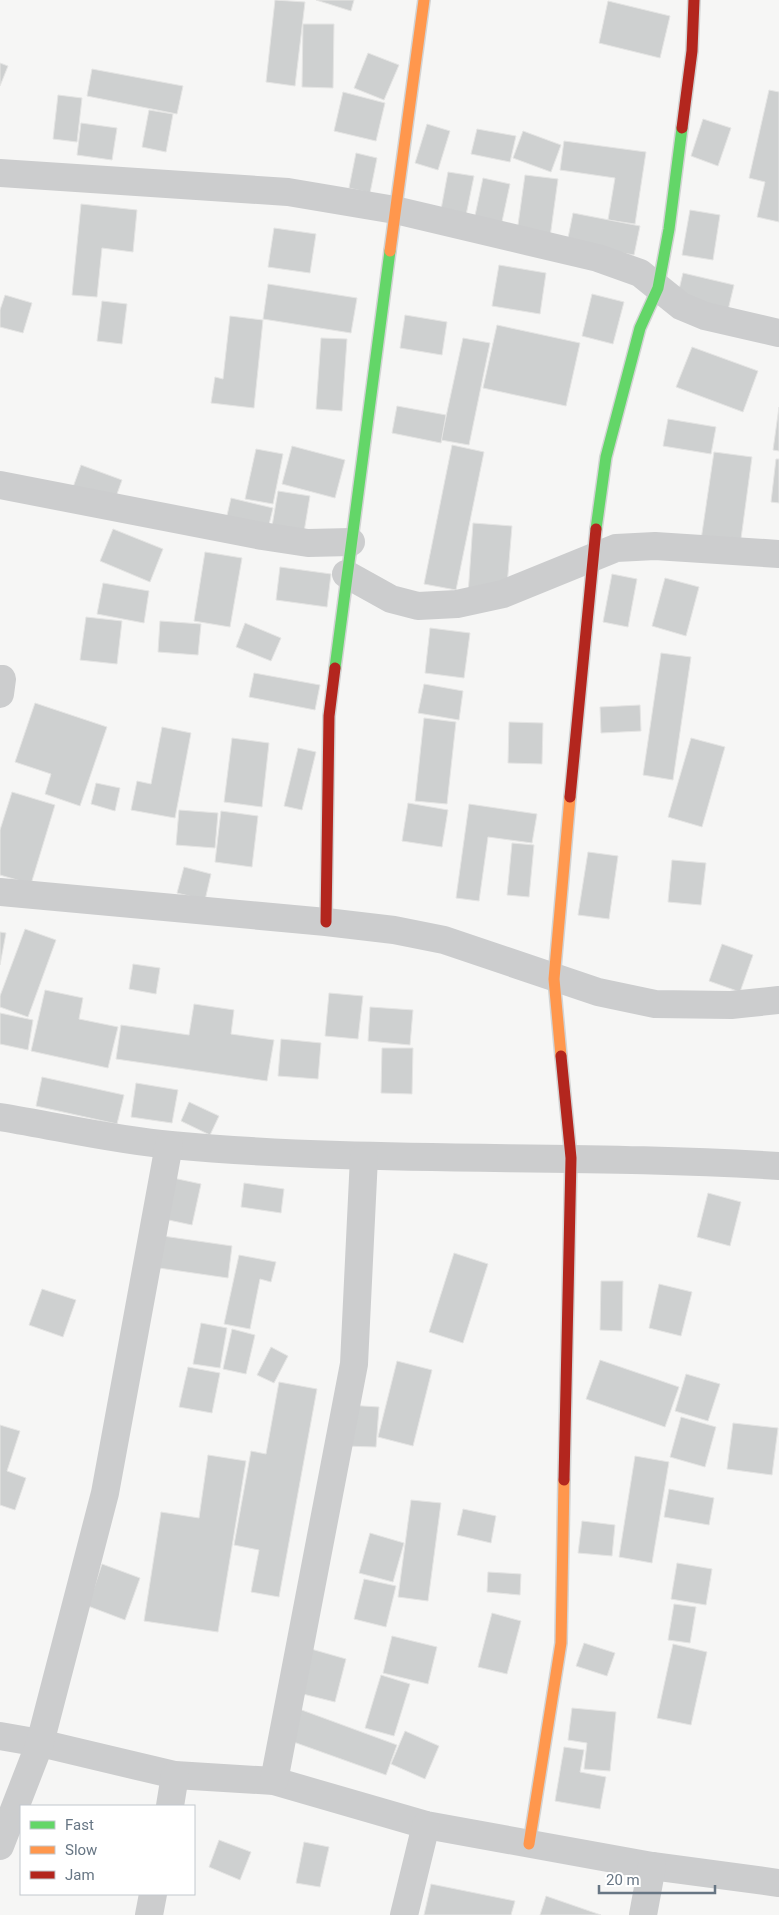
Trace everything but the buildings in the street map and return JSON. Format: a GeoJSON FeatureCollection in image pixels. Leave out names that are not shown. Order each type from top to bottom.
{"type":"FeatureCollection","features":[{"type":"Feature","properties":{"kind":"street"},"geometry":{"type":"LineString","coordinates":[[326,922],[329,716],[346,574],[424,0]]}},
{"type":"Feature","properties":{"kind":"street"},"geometry":{"type":"LineString","coordinates":[[529,1844],[561,1643],[570,1158],[554,979],[593,556],[606,457],[626,374],[640,328],[658,288],[669,228],[692,50],[694,0]]}},
{"type":"Feature","properties":{"kind":"street"},"geometry":{"type":"LineString","coordinates":[[0,173],[288,192],[395,210],[598,258],[640,273],[681,306],[705,316],[779,333]]}},
{"type":"Feature","properties":{"kind":"street"},"geometry":{"type":"LineString","coordinates":[[0,485],[262,536],[308,543],[351,542]]}},
{"type":"Feature","properties":{"kind":"street"},"geometry":{"type":"LineString","coordinates":[[346,574],[391,598],[418,606],[457,604],[503,594],[616,548],[655,546],[779,554]]}},
{"type":"Feature","properties":{"kind":"street"},"geometry":{"type":"LineString","coordinates":[[0,892],[394,930],[444,940],[554,979],[598,992],[655,1004],[731,1005],[779,1000]]}},
{"type":"Feature","properties":{"kind":"street"},"geometry":{"type":"LineString","coordinates":[[0,1117],[169,1145],[364,1156],[570,1158],[779,1166]]}},
{"type":"Feature","properties":{"kind":"street"},"geometry":{"type":"LineString","coordinates":[[0,1846],[40,1743],[105,1493],[169,1145]]}},
{"type":"Feature","properties":{"kind":"street"},"geometry":{"type":"LineString","coordinates":[[274,1781],[354,1364],[364,1156]]}},
{"type":"Feature","properties":{"kind":"street"},"geometry":{"type":"LineString","coordinates":[[0,1736],[40,1743],[176,1775],[274,1781],[426,1825],[652,1866],[779,1883]]}},
{"type":"Feature","properties":{"kind":"street"},"geometry":{"type":"LineString","coordinates":[[170,1805],[176,1775]]}},
{"type":"Feature","properties":{"kind":"street"},"geometry":{"type":"LineString","coordinates":[[404,1915],[426,1825]]}},
{"type":"Feature","properties":{"kind":"street"},"geometry":{"type":"LineString","coordinates":[[643,1915],[652,1866]]}},
{"type":"Feature","properties":{"kind":"street"},"geometry":{"type":"LineString","coordinates":[[149,1915],[153,1895]]}},
{"type":"Feature","properties":{"kind":"traffic: fast"},"geometry":{"type":"LineString","coordinates":[[596,529],[606,457],[640,328],[658,288],[669,229],[682,128]]}},
{"type":"Feature","properties":{"kind":"traffic: fast"},"geometry":{"type":"LineString","coordinates":[[335,668],[390,251]]}},
{"type":"Feature","properties":{"kind":"traffic: slow"},"geometry":{"type":"LineString","coordinates":[[390,251],[424,0]]}},
{"type":"Feature","properties":{"kind":"traffic: slow"},"geometry":{"type":"LineString","coordinates":[[561,1056],[554,979],[570,797]]}},
{"type":"Feature","properties":{"kind":"traffic: slow"},"geometry":{"type":"LineString","coordinates":[[529,1844],[561,1643],[564,1480]]}},
{"type":"Feature","properties":{"kind":"traffic: jam"},"geometry":{"type":"LineString","coordinates":[[682,128],[692,51],[694,0]]}},
{"type":"Feature","properties":{"kind":"traffic: jam"},"geometry":{"type":"LineString","coordinates":[[570,797],[596,529]]}},
{"type":"Feature","properties":{"kind":"traffic: jam"},"geometry":{"type":"LineString","coordinates":[[326,922],[329,716],[335,668]]}},
{"type":"Feature","properties":{"kind":"traffic: jam"},"geometry":{"type":"LineString","coordinates":[[561,1056],[571,1158],[564,1480]]}}]}
